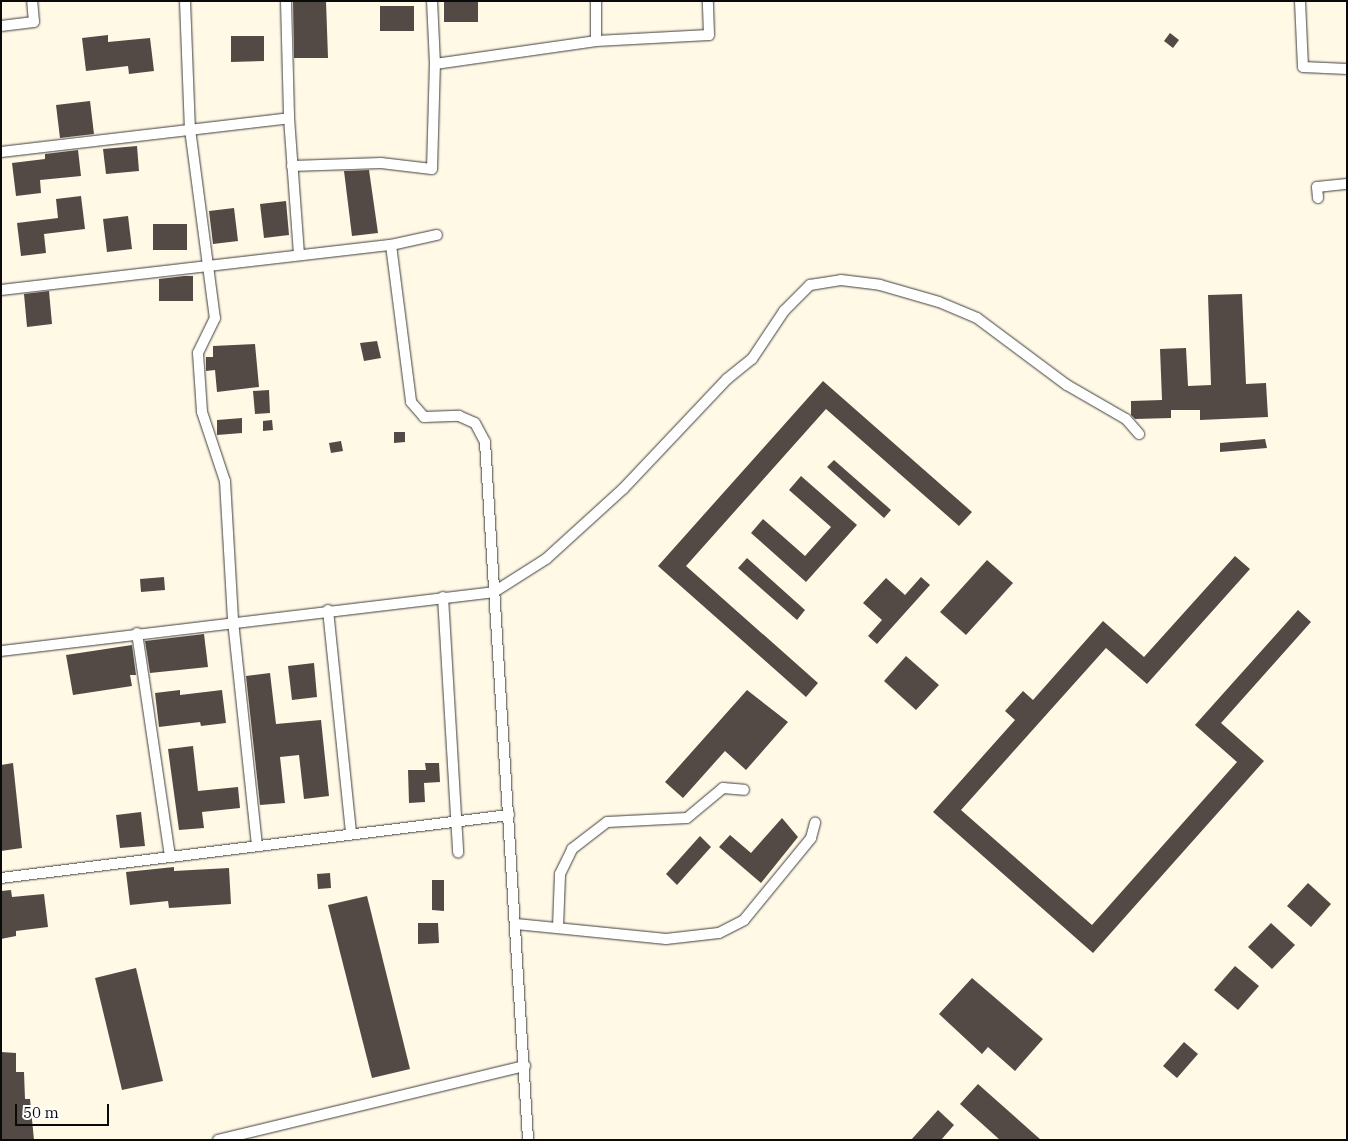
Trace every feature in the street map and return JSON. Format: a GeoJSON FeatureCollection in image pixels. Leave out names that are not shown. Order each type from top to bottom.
{"type":"FeatureCollection","features":[{"type":"Feature","properties":{"kind":"street"},"geometry":{"type":"LineString","coordinates":[[1,26],[34,22],[32,1]]}},
{"type":"Feature","properties":{"kind":"street"},"geometry":{"type":"LineString","coordinates":[[185,1],[190,129],[215,318],[198,353],[202,412],[225,480],[233,621],[257,846]]}},
{"type":"Feature","properties":{"kind":"street"},"geometry":{"type":"LineString","coordinates":[[286,1],[289,118],[299,254]]}},
{"type":"Feature","properties":{"kind":"street"},"geometry":{"type":"LineString","coordinates":[[292,166],[381,163],[432,169],[435,64],[432,1]]}},
{"type":"Feature","properties":{"kind":"street"},"geometry":{"type":"LineString","coordinates":[[596,1],[596,41]]}},
{"type":"Feature","properties":{"kind":"street"},"geometry":{"type":"LineString","coordinates":[[435,64],[596,41],[709,35],[708,1]]}},
{"type":"Feature","properties":{"kind":"street"},"geometry":{"type":"LineString","coordinates":[[1300,1],[1303,67],[1347,69]]}},
{"type":"Feature","properties":{"kind":"street"},"geometry":{"type":"LineString","coordinates":[[1,152],[289,118]]}},
{"type":"Feature","properties":{"kind":"street"},"geometry":{"type":"LineString","coordinates":[[1318,198],[1317,187],[1347,184]]}},
{"type":"Feature","properties":{"kind":"street"},"geometry":{"type":"LineString","coordinates":[[1,290],[208,264],[391,245],[437,235]]}},
{"type":"Feature","properties":{"kind":"street"},"geometry":{"type":"LineString","coordinates":[[391,245],[411,402],[424,417],[459,416],[475,423],[484,442],[525,1066],[528,1140]]}},
{"type":"Feature","properties":{"kind":"street"},"geometry":{"type":"LineString","coordinates":[[1,651],[233,621],[443,596],[494,592],[546,559],[624,489],[727,379],[752,359],[784,311],[810,285],[841,280],[880,285],[939,302],[977,318],[1067,385],[1126,419],[1139,434]]}},
{"type":"Feature","properties":{"kind":"street"},"geometry":{"type":"LineString","coordinates":[[443,596],[458,853]]}},
{"type":"Feature","properties":{"kind":"street"},"geometry":{"type":"LineString","coordinates":[[328,610],[352,834]]}},
{"type":"Feature","properties":{"kind":"street"},"geometry":{"type":"LineString","coordinates":[[137,633],[170,856]]}},
{"type":"Feature","properties":{"kind":"street"},"geometry":{"type":"LineString","coordinates":[[558,927],[560,874],[572,850],[607,822],[687,818],[723,788],[744,790]]}},
{"type":"Feature","properties":{"kind":"street"},"geometry":{"type":"LineString","coordinates":[[1,878],[509,815]]}},
{"type":"Feature","properties":{"kind":"street"},"geometry":{"type":"LineString","coordinates":[[516,924],[666,939],[719,933],[744,920],[811,838],[815,823]]}},
{"type":"Feature","properties":{"kind":"street"},"geometry":{"type":"LineString","coordinates":[[218,1140],[525,1066]]}},
{"type":"Feature","properties":{"kind":"building"},"geometry":{"type":"Polygon","coordinates":[[[293,1],[326,1],[328,58],[294,58],[293,1]]]}},
{"type":"Feature","properties":{"kind":"building"},"geometry":{"type":"Polygon","coordinates":[[[444,1],[478,1],[478,22],[444,22],[444,1]]]}},
{"type":"Feature","properties":{"kind":"building"},"geometry":{"type":"Polygon","coordinates":[[[380,6],[414,6],[414,31],[380,31],[380,6]]]}},
{"type":"Feature","properties":{"kind":"building"},"geometry":{"type":"Polygon","coordinates":[[[1170,33],[1179,40],[1173,48],[1164,41],[1170,33]]]}},
{"type":"Feature","properties":{"kind":"building"},"geometry":{"type":"Polygon","coordinates":[[[108,35],[108,42],[150,38],[154,71],[129,74],[128,66],[86,71],[82,38],[108,35]]]}},
{"type":"Feature","properties":{"kind":"building"},"geometry":{"type":"Polygon","coordinates":[[[231,36],[264,36],[264,61],[231,62],[231,36]]]}},
{"type":"Feature","properties":{"kind":"building"},"geometry":{"type":"Polygon","coordinates":[[[90,101],[94,134],[60,138],[56,105],[90,101]]]}},
{"type":"Feature","properties":{"kind":"building"},"geometry":{"type":"Polygon","coordinates":[[[137,146],[139,171],[106,174],[103,149],[137,146]]]}},
{"type":"Feature","properties":{"kind":"building"},"geometry":{"type":"Polygon","coordinates":[[[78,150],[81,176],[40,180],[41,193],[16,196],[12,163],[45,159],[45,154],[78,150]]]}},
{"type":"Feature","properties":{"kind":"building"},"geometry":{"type":"Polygon","coordinates":[[[369,170],[378,233],[352,236],[344,171],[369,170]]]}},
{"type":"Feature","properties":{"kind":"building"},"geometry":{"type":"Polygon","coordinates":[[[81,196],[85,229],[44,234],[46,253],[21,256],[17,223],[58,218],[56,199],[81,196]]]}},
{"type":"Feature","properties":{"kind":"building"},"geometry":{"type":"Polygon","coordinates":[[[286,201],[289,235],[264,238],[260,204],[286,201]]]}},
{"type":"Feature","properties":{"kind":"building"},"geometry":{"type":"Polygon","coordinates":[[[234,208],[238,241],[213,244],[209,211],[234,208]]]}},
{"type":"Feature","properties":{"kind":"building"},"geometry":{"type":"Polygon","coordinates":[[[128,216],[132,249],[107,252],[103,219],[128,216]]]}},
{"type":"Feature","properties":{"kind":"building"},"geometry":{"type":"Polygon","coordinates":[[[153,224],[187,224],[187,250],[153,250],[153,224]]]}},
{"type":"Feature","properties":{"kind":"building"},"geometry":{"type":"Polygon","coordinates":[[[193,276],[193,301],[159,301],[159,279],[193,276]]]}},
{"type":"Feature","properties":{"kind":"building"},"geometry":{"type":"Polygon","coordinates":[[[49,291],[52,324],[27,327],[24,294],[49,291]]]}},
{"type":"Feature","properties":{"kind":"building"},"geometry":{"type":"Polygon","coordinates":[[[1242,294],[1246,384],[1266,383],[1268,417],[1200,420],[1200,410],[1171,410],[1171,418],[1135,419],[1131,415],[1131,401],[1162,400],[1160,349],[1186,348],[1188,386],[1211,385],[1208,295],[1242,294]]]}},
{"type":"Feature","properties":{"kind":"building"},"geometry":{"type":"Polygon","coordinates":[[[377,341],[381,358],[364,361],[360,343],[377,341]]]}},
{"type":"Feature","properties":{"kind":"building"},"geometry":{"type":"Polygon","coordinates":[[[255,344],[259,387],[217,392],[215,370],[206,371],[206,357],[213,357],[213,346],[255,344]]]}},
{"type":"Feature","properties":{"kind":"building"},"geometry":{"type":"Polygon","coordinates":[[[823,381],[972,512],[959,526],[826,409],[686,566],[818,683],[806,697],[658,566],[823,381]]]}},
{"type":"Feature","properties":{"kind":"building"},"geometry":{"type":"Polygon","coordinates":[[[269,390],[270,413],[255,414],[253,391],[269,390]]]}},
{"type":"Feature","properties":{"kind":"building"},"geometry":{"type":"Polygon","coordinates":[[[242,418],[242,433],[217,435],[217,420],[242,418]]]}},
{"type":"Feature","properties":{"kind":"building"},"geometry":{"type":"Polygon","coordinates":[[[272,420],[273,430],[263,431],[263,421],[272,420]]]}},
{"type":"Feature","properties":{"kind":"building"},"geometry":{"type":"Polygon","coordinates":[[[394,432],[405,432],[405,442],[394,443],[394,432]]]}},
{"type":"Feature","properties":{"kind":"building"},"geometry":{"type":"Polygon","coordinates":[[[1265,439],[1267,448],[1220,452],[1220,443],[1265,439]]]}},
{"type":"Feature","properties":{"kind":"building"},"geometry":{"type":"Polygon","coordinates":[[[341,441],[343,451],[331,453],[329,443],[341,441]]]}},
{"type":"Feature","properties":{"kind":"building"},"geometry":{"type":"Polygon","coordinates":[[[834,460],[891,510],[884,518],[827,467],[834,460]]]}},
{"type":"Feature","properties":{"kind":"building"},"geometry":{"type":"Polygon","coordinates":[[[801,476],[857,525],[806,582],[751,533],[763,519],[805,556],[831,527],[789,490],[801,476]]]}},
{"type":"Feature","properties":{"kind":"building"},"geometry":{"type":"Polygon","coordinates":[[[1235,556],[1250,569],[1147,684],[1106,648],[961,810],[1092,925],[1237,762],[1195,725],[1298,610],[1311,622],[1221,723],[1264,761],[1093,953],[933,812],[1015,720],[1005,711],[1023,691],[1033,700],[1103,621],[1144,657],[1235,556]]]}},
{"type":"Feature","properties":{"kind":"building"},"geometry":{"type":"Polygon","coordinates":[[[747,558],[805,610],[797,620],[738,568],[747,558]]]}},
{"type":"Feature","properties":{"kind":"building"},"geometry":{"type":"Polygon","coordinates":[[[987,560],[1013,583],[966,635],[940,612],[987,560]]]}},
{"type":"Feature","properties":{"kind":"building"},"geometry":{"type":"Polygon","coordinates":[[[164,577],[165,590],[141,592],[140,579],[164,577]]]}},
{"type":"Feature","properties":{"kind":"building"},"geometry":{"type":"Polygon","coordinates":[[[921,577],[930,585],[877,644],[868,636],[882,620],[863,603],[886,578],[905,595],[921,577]]]}},
{"type":"Feature","properties":{"kind":"building"},"geometry":{"type":"Polygon","coordinates":[[[204,634],[208,667],[150,673],[145,641],[204,634]]]}},
{"type":"Feature","properties":{"kind":"building"},"geometry":{"type":"Polygon","coordinates":[[[132,645],[136,675],[130,675],[132,686],[73,695],[66,655],[132,645]]]}},
{"type":"Feature","properties":{"kind":"building"},"geometry":{"type":"Polygon","coordinates":[[[906,656],[939,685],[916,710],[884,681],[906,656]]]}},
{"type":"Feature","properties":{"kind":"building"},"geometry":{"type":"Polygon","coordinates":[[[314,663],[317,697],[292,700],[288,666],[314,663]]]}},
{"type":"Feature","properties":{"kind":"building"},"geometry":{"type":"Polygon","coordinates":[[[270,673],[276,724],[321,720],[329,796],[304,799],[299,755],[280,757],[285,803],[260,805],[246,676],[270,673]]]}},
{"type":"Feature","properties":{"kind":"building"},"geometry":{"type":"Polygon","coordinates":[[[180,690],[180,695],[222,690],[226,723],[201,726],[200,722],[159,727],[155,693],[180,690]]]}},
{"type":"Feature","properties":{"kind":"building"},"geometry":{"type":"Polygon","coordinates":[[[747,690],[788,722],[746,770],[725,751],[683,798],[665,782],[747,690]]]}},
{"type":"Feature","properties":{"kind":"building"},"geometry":{"type":"Polygon","coordinates":[[[193,746],[198,791],[238,787],[240,808],[202,812],[204,828],[179,830],[168,749],[193,746]]]}},
{"type":"Feature","properties":{"kind":"building"},"geometry":{"type":"Polygon","coordinates":[[[13,763],[22,848],[1,851],[1,765],[13,763]]]}},
{"type":"Feature","properties":{"kind":"building"},"geometry":{"type":"Polygon","coordinates":[[[425,763],[439,763],[440,782],[424,783],[425,802],[409,803],[408,770],[426,770],[425,763]]]}},
{"type":"Feature","properties":{"kind":"building"},"geometry":{"type":"Polygon","coordinates":[[[141,812],[145,846],[120,848],[116,815],[141,812]]]}},
{"type":"Feature","properties":{"kind":"building"},"geometry":{"type":"Polygon","coordinates":[[[782,818],[798,837],[761,883],[719,847],[730,835],[751,853],[782,818]]]}},
{"type":"Feature","properties":{"kind":"building"},"geometry":{"type":"Polygon","coordinates":[[[700,836],[711,847],[677,885],[666,874],[700,836]]]}},
{"type":"Feature","properties":{"kind":"building"},"geometry":{"type":"Polygon","coordinates":[[[174,867],[174,871],[229,868],[231,904],[169,908],[168,901],[130,905],[126,872],[174,867]]]}},
{"type":"Feature","properties":{"kind":"building"},"geometry":{"type":"Polygon","coordinates":[[[330,873],[331,888],[318,889],[317,874],[330,873]]]}},
{"type":"Feature","properties":{"kind":"building"},"geometry":{"type":"Polygon","coordinates":[[[432,880],[444,880],[444,911],[432,910],[432,880]]]}},
{"type":"Feature","properties":{"kind":"building"},"geometry":{"type":"Polygon","coordinates":[[[1308,883],[1331,904],[1311,927],[1287,906],[1308,883]]]}},
{"type":"Feature","properties":{"kind":"building"},"geometry":{"type":"Polygon","coordinates":[[[11,890],[12,897],[44,894],[48,927],[16,931],[16,936],[1,939],[1,891],[11,890]]]}},
{"type":"Feature","properties":{"kind":"building"},"geometry":{"type":"Polygon","coordinates":[[[367,896],[410,1069],[372,1078],[328,905],[367,896]]]}},
{"type":"Feature","properties":{"kind":"building"},"geometry":{"type":"Polygon","coordinates":[[[418,923],[438,923],[439,943],[418,944],[418,923]]]}},
{"type":"Feature","properties":{"kind":"building"},"geometry":{"type":"Polygon","coordinates":[[[1271,923],[1295,945],[1272,969],[1248,947],[1271,923]]]}},
{"type":"Feature","properties":{"kind":"building"},"geometry":{"type":"Polygon","coordinates":[[[1235,966],[1259,986],[1238,1010],[1214,990],[1235,966]]]}},
{"type":"Feature","properties":{"kind":"building"},"geometry":{"type":"Polygon","coordinates":[[[136,968],[163,1081],[122,1090],[95,978],[136,968]]]}},
{"type":"Feature","properties":{"kind":"building"},"geometry":{"type":"Polygon","coordinates":[[[972,978],[1043,1039],[1015,1071],[988,1047],[982,1054],[939,1014],[972,978]]]}},
{"type":"Feature","properties":{"kind":"building"},"geometry":{"type":"Polygon","coordinates":[[[1184,1042],[1198,1054],[1177,1078],[1163,1066],[1184,1042]]]}},
{"type":"Feature","properties":{"kind":"building"},"geometry":{"type":"Polygon","coordinates":[[[1,1052],[16,1053],[16,1072],[24,1072],[25,1099],[30,1099],[34,1140],[1,1140],[1,1052]]]}},
{"type":"Feature","properties":{"kind":"building"},"geometry":{"type":"Polygon","coordinates":[[[978,1084],[1041,1140],[1000,1140],[960,1104],[978,1084]]]}},
{"type":"Feature","properties":{"kind":"building"},"geometry":{"type":"Polygon","coordinates":[[[938,1110],[954,1125],[941,1140],[911,1140],[938,1110]]]}}]}
